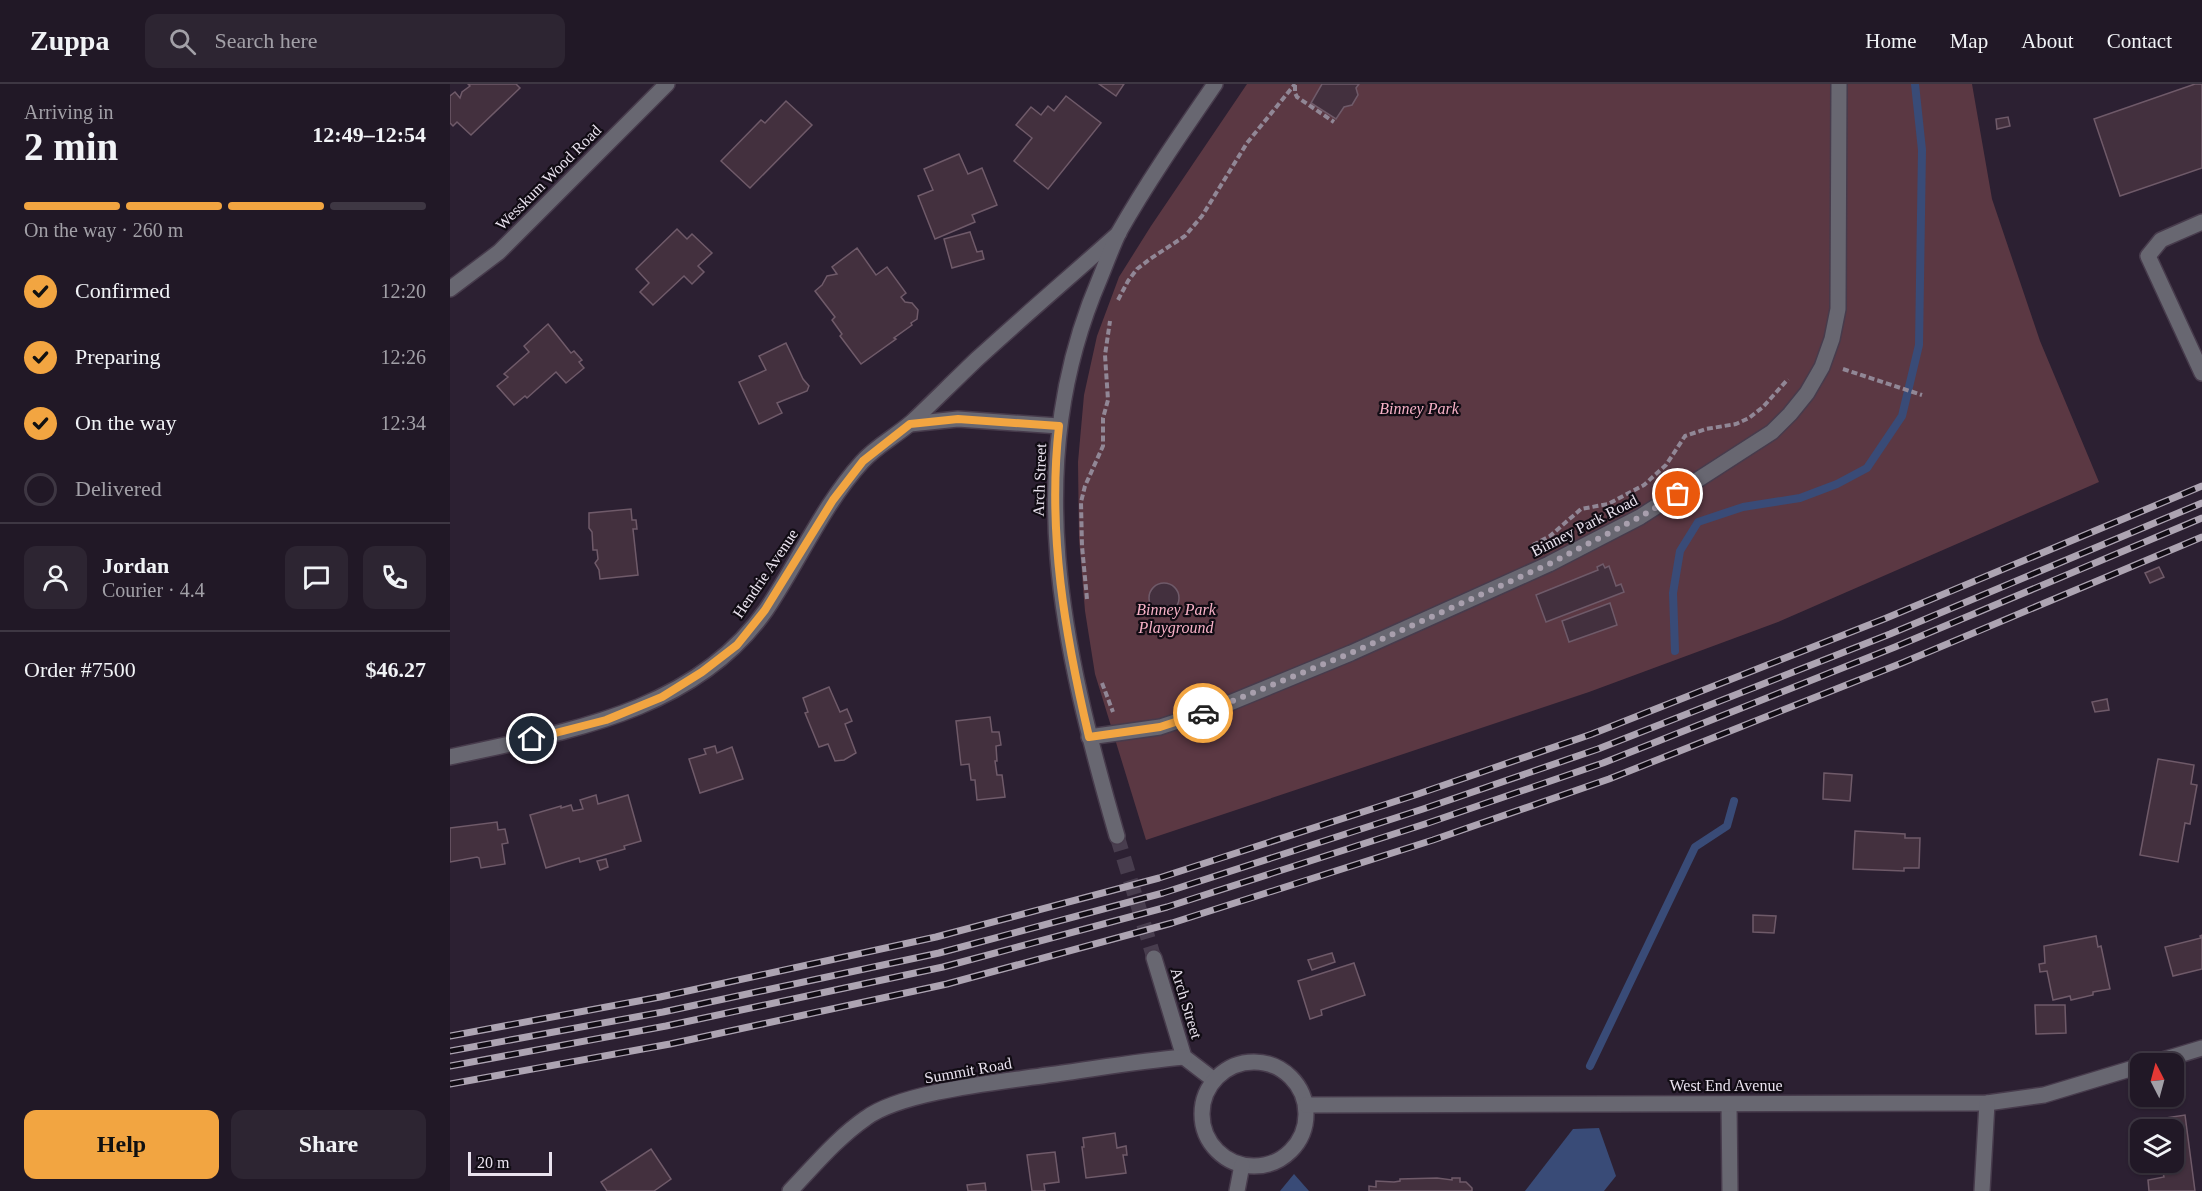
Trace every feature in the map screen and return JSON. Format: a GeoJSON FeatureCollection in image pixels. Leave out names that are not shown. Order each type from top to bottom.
{"type":"FeatureCollection","features":[{"type":"Feature","properties":{"kind":"street","name":"Wesskum Wood Road"},"geometry":{"type":"LineString","coordinates":[[450,289],[499,252],[667,84]]}},
{"type":"Feature","properties":{"kind":"street","name":"Arch Street"},"geometry":{"type":"LineString","coordinates":[[1117,836],[1089,737],[1065,626],[1057,556],[1055,471],[1059,426],[1080,331],[1119,233],[1157,170],[1215,84]]}},
{"type":"Feature","properties":{"kind":"street","name":"Binney Park Road"},"geometry":{"type":"LineString","coordinates":[[1089,737],[1160,727],[1220,707],[1351,653],[1549,564],[1640,517],[1772,432],[1808,393],[1822,367],[1832,339],[1838,309],[1839,84]]}},
{"type":"Feature","properties":{"kind":"street"},"geometry":{"type":"LineString","coordinates":[[2202,222],[2161,240],[2148,256],[2202,373]]}},
{"type":"Feature","properties":{"kind":"street","name":"Hendrie Avenue"},"geometry":{"type":"LineString","coordinates":[[450,757],[606,720],[662,697],[702,672],[737,645],[765,610],[833,500],[863,461],[910,424],[978,359],[1119,233]]}},
{"type":"Feature","properties":{"kind":"street"},"geometry":{"type":"LineString","coordinates":[[910,424],[958,419],[1059,426]]}},
{"type":"Feature","properties":{"kind":"street","name":"Arch Street"},"geometry":{"type":"LineString","coordinates":[[1154,958],[1184,1058],[1214,1080]]}},
{"type":"Feature","properties":{"kind":"street"},"geometry":{"type":"LineString","coordinates":[[2184,1053],[2202,1048]]}},
{"type":"Feature","properties":{"kind":"street","name":"Summit Road"},"geometry":{"type":"LineString","coordinates":[[790,1191],[843,1136],[867,1116],[892,1105],[918,1097],[981,1084],[1184,1058]]}},
{"type":"Feature","properties":{"kind":"street"},"geometry":{"type":"LineString","coordinates":[[1255,1062],[1274,1065],[1295,1081],[1306,1105],[1306,1123],[1300,1139],[1290,1152],[1276,1162],[1259,1166],[1242,1165],[1227,1159],[1216,1150],[1207,1137],[1202,1123],[1202,1108],[1206,1093],[1214,1080],[1236,1065],[1255,1062]]}},
{"type":"Feature","properties":{"kind":"street","name":"West End Avenue"},"geometry":{"type":"LineString","coordinates":[[1306,1105],[1987,1103],[2044,1095],[2130,1069]]}},
{"type":"Feature","properties":{"kind":"street"},"geometry":{"type":"LineString","coordinates":[[1982,1191],[1987,1103]]}},
{"type":"Feature","properties":{"kind":"street"},"geometry":{"type":"LineString","coordinates":[[1729,1104],[1730,1191]]}},
{"type":"Feature","properties":{"kind":"street"},"geometry":{"type":"LineString","coordinates":[[1237,1191],[1242,1165]]}},
{"type":"Feature","properties":{"kind":"path"},"geometry":{"type":"LineString","coordinates":[[1115,308],[1128,281],[1137,269],[1185,236],[1202,216],[1246,143],[1295,84],[1295,93],[1298,97],[1334,122]]}},
{"type":"Feature","properties":{"kind":"path"},"geometry":{"type":"LineString","coordinates":[[1088,609],[1082,546],[1081,502],[1085,486],[1103,446],[1103,418],[1108,400],[1105,355],[1110,319]]}},
{"type":"Feature","properties":{"kind":"path"},"geometry":{"type":"LineString","coordinates":[[1528,548],[1550,536],[1581,509],[1608,504],[1644,485],[1666,465],[1685,436],[1706,429],[1736,424],[1749,418],[1763,407],[1797,371],[1822,367],[1837,368],[1922,395]]}},
{"type":"Feature","properties":{"kind":"path"},"geometry":{"type":"LineString","coordinates":[[1099,673],[1114,715]]}},
{"type":"Feature","properties":{"kind":"green space","name":"Binney Park"},"geometry":{"type":"Polygon","coordinates":[[[1247,84],[1972,84],[1992,199],[2040,341],[2099,482],[1778,622],[1589,692],[1146,840],[1095,674],[1085,611],[1079,538],[1078,462],[1084,395],[1097,336],[1119,277],[1247,84]]]}},
{"type":"Feature","properties":{"kind":"water"},"geometry":{"type":"Polygon","coordinates":[[[1599,1128],[1616,1176],[1604,1191],[1525,1191],[1573,1129],[1599,1128]]]}},
{"type":"Feature","properties":{"kind":"water"},"geometry":{"type":"Polygon","coordinates":[[[1294,1174],[1309,1191],[1280,1191],[1294,1174]]]}},
{"type":"Feature","properties":{"kind":"building"},"geometry":{"type":"Polygon","coordinates":[[[468,84],[516,84],[520,88],[471,135],[457,122],[453,126],[450,123],[450,96],[455,92],[460,98],[462,92],[470,86],[468,84]]]}},
{"type":"Feature","properties":{"kind":"building"},"geometry":{"type":"Polygon","coordinates":[[[1099,84],[1124,84],[1116,96],[1099,84]]]}},
{"type":"Feature","properties":{"kind":"building"},"geometry":{"type":"Polygon","coordinates":[[[1322,84],[1359,84],[1356,88],[1358,95],[1352,105],[1344,107],[1336,119],[1311,103],[1322,84]]]}},
{"type":"Feature","properties":{"kind":"building"},"geometry":{"type":"Polygon","coordinates":[[[2195,84],[2202,84],[2202,168],[2120,196],[2094,119],[2195,84]]]}},
{"type":"Feature","properties":{"kind":"building"},"geometry":{"type":"Polygon","coordinates":[[[1066,96],[1101,123],[1048,189],[1014,161],[1032,138],[1016,125],[1031,107],[1041,115],[1048,106],[1054,111],[1066,96]]]}},
{"type":"Feature","properties":{"kind":"building"},"geometry":{"type":"Polygon","coordinates":[[[786,101],[812,125],[750,188],[721,161],[761,120],[765,123],[786,101]]]}},
{"type":"Feature","properties":{"kind":"building"},"geometry":{"type":"Polygon","coordinates":[[[2008,117],[2010,126],[1997,129],[1996,119],[2008,117]]]}},
{"type":"Feature","properties":{"kind":"building"},"geometry":{"type":"Polygon","coordinates":[[[959,154],[968,174],[982,168],[997,205],[972,215],[975,222],[935,239],[918,196],[933,190],[924,169],[959,154]]]}},
{"type":"Feature","properties":{"kind":"building"},"geometry":{"type":"Polygon","coordinates":[[[677,229],[687,239],[692,234],[712,253],[698,266],[704,272],[692,284],[684,276],[653,305],[640,292],[649,283],[636,269],[677,229]]]}},
{"type":"Feature","properties":{"kind":"building"},"geometry":{"type":"Polygon","coordinates":[[[970,232],[977,252],[982,251],[984,259],[952,268],[944,239],[970,232]]]}},
{"type":"Feature","properties":{"kind":"building"},"geometry":{"type":"Polygon","coordinates":[[[857,248],[876,275],[887,267],[906,293],[901,297],[905,302],[912,303],[918,310],[917,319],[911,323],[912,325],[861,364],[840,336],[842,334],[832,320],[835,317],[815,291],[827,276],[837,274],[832,267],[857,248]]]}},
{"type":"Feature","properties":{"kind":"building"},"geometry":{"type":"Polygon","coordinates":[[[548,324],[571,353],[574,351],[582,360],[579,362],[584,368],[566,383],[556,372],[527,398],[525,396],[514,405],[497,386],[508,377],[504,374],[529,352],[524,346],[548,324]]]}},
{"type":"Feature","properties":{"kind":"building"},"geometry":{"type":"Polygon","coordinates":[[[786,343],[803,379],[809,386],[807,391],[777,403],[782,413],[759,424],[739,382],[766,370],[759,356],[786,343]]]}},
{"type":"Feature","properties":{"kind":"building"},"geometry":{"type":"Polygon","coordinates":[[[631,509],[632,520],[636,520],[637,529],[633,529],[638,575],[600,579],[595,563],[598,559],[597,550],[593,550],[592,532],[589,528],[589,513],[631,509]]]}},
{"type":"Feature","properties":{"kind":"building"},"geometry":{"type":"Polygon","coordinates":[[[1603,564],[1605,568],[1609,566],[1616,586],[1621,584],[1624,592],[1546,622],[1536,595],[1598,570],[1597,567],[1603,564]]]}},
{"type":"Feature","properties":{"kind":"building"},"geometry":{"type":"Polygon","coordinates":[[[2159,567],[2164,577],[2150,583],[2145,573],[2159,567]]]}},
{"type":"Feature","properties":{"kind":"building"},"geometry":{"type":"Polygon","coordinates":[[[1164,583],[1175,587],[1179,598],[1175,609],[1164,613],[1153,609],[1149,598],[1153,587],[1164,583]]]}},
{"type":"Feature","properties":{"kind":"building"},"geometry":{"type":"Polygon","coordinates":[[[1610,603],[1617,625],[1569,642],[1562,621],[1610,603]]]}},
{"type":"Feature","properties":{"kind":"building"},"geometry":{"type":"Polygon","coordinates":[[[829,687],[840,712],[847,709],[852,721],[845,724],[856,753],[844,760],[835,761],[828,744],[819,747],[805,713],[808,712],[803,698],[829,687]]]}},
{"type":"Feature","properties":{"kind":"building"},"geometry":{"type":"Polygon","coordinates":[[[2107,699],[2109,710],[2095,712],[2092,702],[2107,699]]]}},
{"type":"Feature","properties":{"kind":"building"},"geometry":{"type":"Polygon","coordinates":[[[990,717],[992,732],[999,732],[1001,745],[996,746],[997,761],[995,761],[997,775],[1002,775],[1005,797],[977,800],[975,780],[971,780],[969,764],[961,765],[956,721],[990,717]]]}},
{"type":"Feature","properties":{"kind":"building"},"geometry":{"type":"Polygon","coordinates":[[[715,746],[717,753],[732,747],[743,779],[700,793],[689,759],[706,754],[704,749],[715,746]]]}},
{"type":"Feature","properties":{"kind":"building"},"geometry":{"type":"Polygon","coordinates":[[[2158,759],[2194,765],[2191,784],[2197,785],[2190,824],[2185,823],[2178,862],[2140,855],[2158,759]]]}},
{"type":"Feature","properties":{"kind":"building"},"geometry":{"type":"Polygon","coordinates":[[[1824,773],[1852,775],[1850,801],[1823,799],[1824,773]]]}},
{"type":"Feature","properties":{"kind":"building"},"geometry":{"type":"Polygon","coordinates":[[[596,795],[598,804],[628,795],[641,841],[624,846],[625,849],[580,862],[579,858],[546,868],[530,815],[561,806],[561,808],[571,805],[573,811],[583,809],[580,800],[596,795]]]}},
{"type":"Feature","properties":{"kind":"building"},"geometry":{"type":"Polygon","coordinates":[[[497,822],[498,830],[505,829],[508,843],[502,844],[505,864],[481,868],[477,857],[450,862],[450,828],[497,822]]]}},
{"type":"Feature","properties":{"kind":"building"},"geometry":{"type":"Polygon","coordinates":[[[1855,831],[1905,834],[1905,838],[1920,838],[1919,868],[1904,868],[1904,871],[1853,869],[1855,831]]]}},
{"type":"Feature","properties":{"kind":"building"},"geometry":{"type":"Polygon","coordinates":[[[606,859],[608,867],[600,870],[597,861],[606,859]]]}},
{"type":"Feature","properties":{"kind":"building"},"geometry":{"type":"Polygon","coordinates":[[[1753,915],[1776,916],[1774,933],[1753,932],[1753,915]]]}},
{"type":"Feature","properties":{"kind":"building"},"geometry":{"type":"Polygon","coordinates":[[[2202,935],[2202,969],[2173,976],[2165,947],[2201,938],[2202,935]]]}},
{"type":"Feature","properties":{"kind":"building"},"geometry":{"type":"Polygon","coordinates":[[[2096,936],[2098,947],[2101,946],[2110,989],[2071,1000],[2070,996],[2053,1000],[2047,971],[2040,972],[2039,964],[2045,963],[2044,946],[2096,936]]]}},
{"type":"Feature","properties":{"kind":"building"},"geometry":{"type":"Polygon","coordinates":[[[1332,953],[1335,962],[1312,970],[1308,960],[1332,953]]]}},
{"type":"Feature","properties":{"kind":"building"},"geometry":{"type":"Polygon","coordinates":[[[1354,963],[1365,995],[1321,1010],[1322,1015],[1310,1019],[1298,981],[1354,963]]]}},
{"type":"Feature","properties":{"kind":"building"},"geometry":{"type":"Polygon","coordinates":[[[2035,1005],[2065,1005],[2066,1033],[2036,1034],[2035,1005]]]}},
{"type":"Feature","properties":{"kind":"building"},"geometry":{"type":"Polygon","coordinates":[[[2185,1115],[2195,1191],[2149,1191],[2148,1180],[2164,1177],[2163,1173],[2184,1173],[2184,1119],[2159,1119],[2185,1115]]]}},
{"type":"Feature","properties":{"kind":"building"},"geometry":{"type":"Polygon","coordinates":[[[1115,1133],[1117,1148],[1126,1146],[1127,1155],[1123,1155],[1126,1173],[1086,1178],[1083,1138],[1115,1133]]]}},
{"type":"Feature","properties":{"kind":"building"},"geometry":{"type":"Polygon","coordinates":[[[651,1149],[671,1179],[654,1191],[607,1191],[601,1182],[651,1149]]]}},
{"type":"Feature","properties":{"kind":"building"},"geometry":{"type":"Polygon","coordinates":[[[1055,1152],[1059,1182],[1044,1184],[1045,1191],[1032,1191],[1027,1155],[1055,1152]]]}},
{"type":"Feature","properties":{"kind":"building"},"geometry":{"type":"Polygon","coordinates":[[[1452,1178],[1460,1178],[1460,1182],[1466,1182],[1472,1191],[1369,1191],[1369,1186],[1376,1187],[1376,1181],[1394,1182],[1400,1179],[1452,1180],[1452,1178]]]}},
{"type":"Feature","properties":{"kind":"building"},"geometry":{"type":"Polygon","coordinates":[[[985,1183],[986,1191],[968,1191],[967,1185],[985,1183]]]}},
{"type":"Feature","properties":{"kind":"waterway"},"geometry":{"type":"LineString","coordinates":[[1675,651],[1673,593],[1680,551],[1698,522],[1743,507],[1800,498],[1837,484],[1867,468],[1902,416],[1919,345],[1922,150],[1915,84]]}},
{"type":"Feature","properties":{"kind":"waterway"},"geometry":{"type":"LineString","coordinates":[[1590,1066],[1695,847],[1727,826],[1734,801]]}},
{"type":"Feature","properties":{"kind":"tunnel"},"geometry":{"type":"LineString","coordinates":[[1117,836],[1154,958]]}},
{"type":"Feature","properties":{"kind":"railway"},"geometry":{"type":"LineString","coordinates":[[450,1036],[660,997],[936,937],[1159,878],[1418,794],[1592,734],[1884,619],[2202,486]]}},
{"type":"Feature","properties":{"kind":"railway"},"geometry":{"type":"LineString","coordinates":[[450,1051],[663,1012],[939,953],[1163,893],[1423,809],[1598,749],[1890,634],[2202,503]]}},
{"type":"Feature","properties":{"kind":"railway"},"geometry":{"type":"LineString","coordinates":[[450,1066],[666,1026],[943,967],[1167,907],[1428,823],[1603,763],[1895,647],[2202,518]]}},
{"type":"Feature","properties":{"kind":"railway"},"geometry":{"type":"LineString","coordinates":[[450,1084],[670,1044],[947,984],[1172,923],[1433,840],[1609,779],[1902,663],[2202,537]]}},
{"type":"Feature","properties":{"kind":"way so far"},"geometry":{"type":"LineString","coordinates":[[1203,713],[1351,653],[1549,564],[1640,517],[1678,494]]}},
{"type":"Feature","properties":{"kind":"route"},"geometry":{"type":"LineString","coordinates":[[532,739],[606,720],[662,697],[702,672],[737,645],[765,610],[833,500],[863,461],[910,424],[958,419],[1059,426],[1055,471],[1057,556],[1065,626],[1089,737],[1160,727],[1203,713]]}},
{"type":"Feature","properties":{"kind":"park label","name":"Binney Park Playground"},"geometry":{"type":"Point","coordinates":[1176,618]}}]}
